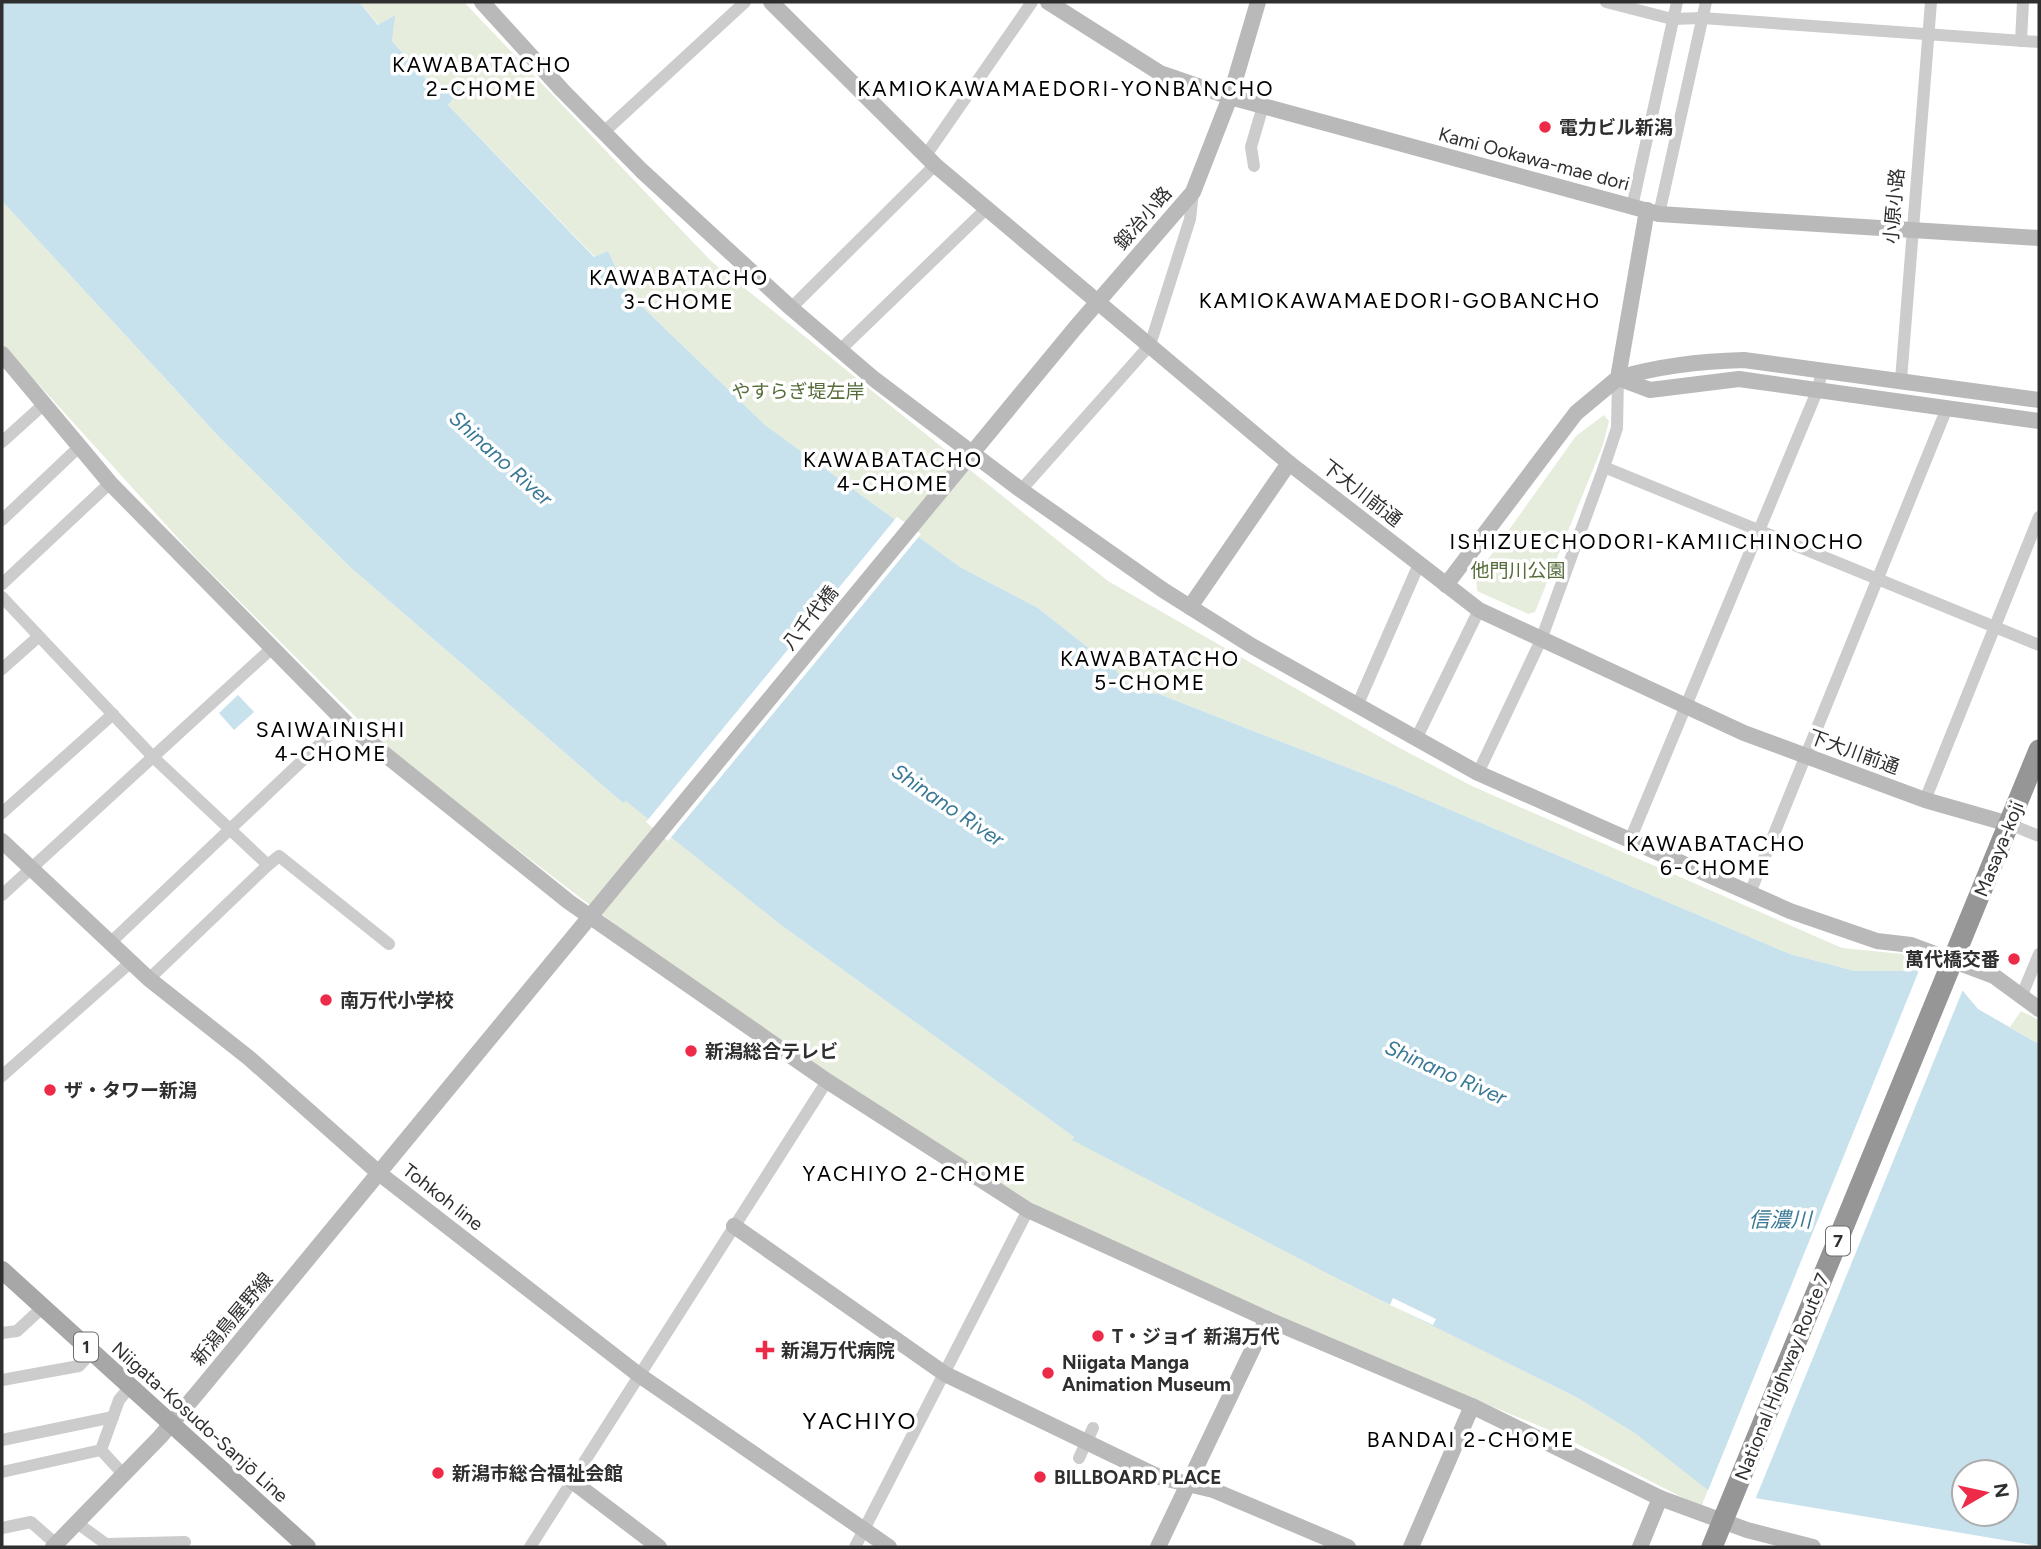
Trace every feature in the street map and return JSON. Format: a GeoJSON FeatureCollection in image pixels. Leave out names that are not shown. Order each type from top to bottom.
{"type":"FeatureCollection","features":[{"type":"Feature","properties":{"kind":"highway","name":"Masaya-koji"},"geometry":{"type":"LineString","coordinates":[[1958,948],[2039,750]]}},
{"type":"Feature","properties":{"kind":"highway","name":"National Highway Route 7"},"geometry":{"type":"LineString","coordinates":[[1714,1540],[1958,948]]}},
{"type":"Feature","properties":{"kind":"main road","name":"Niigata-Kosudo-Sanjō Line"},"geometry":{"type":"LineString","coordinates":[[2,1270],[307,1547]]}},
{"type":"Feature","properties":{"kind":"street"},"geometry":{"type":"LineString","coordinates":[[482,2],[562,90],[606,131],[642,171],[790,308],[1021,490],[1190,607],[1357,706],[1478,773],[1750,893],[1878,942],[1911,945],[1994,976],[2039,1009]]}},
{"type":"Feature","properties":{"kind":"street"},"geometry":{"type":"LineString","coordinates":[[606,131],[744,2]]}},
{"type":"Feature","properties":{"kind":"street","name":"下大川前通"},"geometry":{"type":"LineString","coordinates":[[771,2],[931,160],[1097,303],[1289,463],[1479,610],[1685,707],[1805,758],[2039,836]]}},
{"type":"Feature","properties":{"kind":"street"},"geometry":{"type":"LineString","coordinates":[[790,308],[931,160],[1032,2]]}},
{"type":"Feature","properties":{"kind":"street","name":"Kami Ookawa-mae dori"},"geometry":{"type":"LineString","coordinates":[[1048,2],[1160,73],[1230,97],[1646,210],[2039,238]]}},
{"type":"Feature","properties":{"kind":"street","name":"鍛冶小路"},"geometry":{"type":"LineString","coordinates":[[1076,327],[1193,192],[1230,97],[1258,2]]}},
{"type":"Feature","properties":{"kind":"street"},"geometry":{"type":"LineString","coordinates":[[1606,2],[1672,19],[1702,18],[2039,42]]}},
{"type":"Feature","properties":{"kind":"street"},"geometry":{"type":"LineString","coordinates":[[1478,773],[1541,640],[1617,428],[1618,378],[1646,210],[1672,19],[1677,2]]}},
{"type":"Feature","properties":{"kind":"street"},"geometry":{"type":"LineString","coordinates":[[1646,210],[1706,2]]}},
{"type":"Feature","properties":{"kind":"street","name":"小原小路"},"geometry":{"type":"LineString","coordinates":[[1901,380],[1931,2]]}},
{"type":"Feature","properties":{"kind":"street"},"geometry":{"type":"LineString","coordinates":[[2021,41],[2024,2]]}},
{"type":"Feature","properties":{"kind":"street"},"geometry":{"type":"LineString","coordinates":[[1254,166],[1251,147],[1263,106]]}},
{"type":"Feature","properties":{"kind":"street"},"geometry":{"type":"LineString","coordinates":[[1021,490],[1150,345],[1190,219],[1193,192]]}},
{"type":"Feature","properties":{"kind":"street"},"geometry":{"type":"LineString","coordinates":[[840,350],[987,208]]}},
{"type":"Feature","properties":{"kind":"street","name":"八千代橋"},"geometry":{"type":"LineString","coordinates":[[380,1174],[1076,327]]}},
{"type":"Feature","properties":{"kind":"street"},"geometry":{"type":"LineString","coordinates":[[2,354],[110,482],[344,721],[569,902],[827,1081],[1028,1210],[1267,1319],[1472,1406],[1660,1498],[1747,1530],[1813,1547]]}},
{"type":"Feature","properties":{"kind":"street"},"geometry":{"type":"LineString","coordinates":[[1447,585],[1576,412],[1618,378],[1649,369],[1707,361],[1744,360],[2039,400]]}},
{"type":"Feature","properties":{"kind":"street"},"geometry":{"type":"LineString","coordinates":[[1630,840],[1818,389],[1822,369]]}},
{"type":"Feature","properties":{"kind":"street"},"geometry":{"type":"LineString","coordinates":[[1618,378],[1650,390],[1739,379],[2039,421]]}},
{"type":"Feature","properties":{"kind":"street"},"geometry":{"type":"LineString","coordinates":[[2,443],[44,404]]}},
{"type":"Feature","properties":{"kind":"street"},"geometry":{"type":"LineString","coordinates":[[1750,893],[1947,408]]}},
{"type":"Feature","properties":{"kind":"street"},"geometry":{"type":"LineString","coordinates":[[2,520],[79,447]]}},
{"type":"Feature","properties":{"kind":"street"},"geometry":{"type":"LineString","coordinates":[[1190,607],[1289,463]]}},
{"type":"Feature","properties":{"kind":"street"},"geometry":{"type":"LineString","coordinates":[[1604,467],[2039,645]]}},
{"type":"Feature","properties":{"kind":"street"},"geometry":{"type":"LineString","coordinates":[[2,584],[110,482]]}},
{"type":"Feature","properties":{"kind":"street"},"geometry":{"type":"LineString","coordinates":[[1925,800],[1997,627],[2039,517]]}},
{"type":"Feature","properties":{"kind":"street"},"geometry":{"type":"LineString","coordinates":[[1357,706],[1419,564]]}},
{"type":"Feature","properties":{"kind":"street"},"geometry":{"type":"LineString","coordinates":[[2,597],[154,758],[268,865]]}},
{"type":"Feature","properties":{"kind":"street"},"geometry":{"type":"LineString","coordinates":[[1416,739],[1479,610]]}},
{"type":"Feature","properties":{"kind":"street"},"geometry":{"type":"LineString","coordinates":[[2,669],[38,637]]}},
{"type":"Feature","properties":{"kind":"street"},"geometry":{"type":"LineString","coordinates":[[2,895],[271,649]]}},
{"type":"Feature","properties":{"kind":"street"},"geometry":{"type":"LineString","coordinates":[[2,813],[113,714]]}},
{"type":"Feature","properties":{"kind":"street"},"geometry":{"type":"LineString","coordinates":[[110,943],[344,721]]}},
{"type":"Feature","properties":{"kind":"street","name":"Tohkoh line"},"geometry":{"type":"LineString","coordinates":[[2,841],[149,979],[249,1058],[380,1174],[639,1375],[859,1540],[889,1547]]}},
{"type":"Feature","properties":{"kind":"street"},"geometry":{"type":"LineString","coordinates":[[149,979],[279,856],[388,944]]}},
{"type":"Feature","properties":{"kind":"street"},"geometry":{"type":"LineString","coordinates":[[2022,995],[2039,954]]}},
{"type":"Feature","properties":{"kind":"street"},"geometry":{"type":"LineString","coordinates":[[3,1073],[131,962]]}},
{"type":"Feature","properties":{"kind":"street"},"geometry":{"type":"LineString","coordinates":[[530,1547],[827,1081]]}},
{"type":"Feature","properties":{"kind":"street","name":"新潟鳥屋野線"},"geometry":{"type":"LineString","coordinates":[[55,1546],[171,1424],[380,1174]]}},
{"type":"Feature","properties":{"kind":"street"},"geometry":{"type":"LineString","coordinates":[[859,1540],[1028,1210]]}},
{"type":"Feature","properties":{"kind":"street"},"geometry":{"type":"LineString","coordinates":[[734,1226],[946,1374],[1159,1477],[1213,1490],[1348,1547]]}},
{"type":"Feature","properties":{"kind":"street"},"geometry":{"type":"LineString","coordinates":[[2,1334],[17,1331],[43,1307]]}},
{"type":"Feature","properties":{"kind":"street"},"geometry":{"type":"LineString","coordinates":[[1158,1547],[1267,1319]]}},
{"type":"Feature","properties":{"kind":"street"},"geometry":{"type":"LineString","coordinates":[[2,1380],[79,1366],[92,1352]]}},
{"type":"Feature","properties":{"kind":"street"},"geometry":{"type":"LineString","coordinates":[[102,1451],[119,1400],[130,1387]]}},
{"type":"Feature","properties":{"kind":"street"},"geometry":{"type":"LineString","coordinates":[[1411,1547],[1472,1406]]}},
{"type":"Feature","properties":{"kind":"street"},"geometry":{"type":"LineString","coordinates":[[2,1440],[113,1417]]}},
{"type":"Feature","properties":{"kind":"street"},"geometry":{"type":"LineString","coordinates":[[1079,1458],[1093,1428]]}},
{"type":"Feature","properties":{"kind":"street"},"geometry":{"type":"LineString","coordinates":[[2,1472],[102,1451]]}},
{"type":"Feature","properties":{"kind":"street"},"geometry":{"type":"LineString","coordinates":[[102,1451],[123,1475]]}},
{"type":"Feature","properties":{"kind":"street"},"geometry":{"type":"LineString","coordinates":[[572,1481],[659,1547]]}},
{"type":"Feature","properties":{"kind":"street"},"geometry":{"type":"LineString","coordinates":[[1640,1547],[1660,1498]]}},
{"type":"Feature","properties":{"kind":"street"},"geometry":{"type":"LineString","coordinates":[[2,1528],[31,1522],[55,1546]]}},
{"type":"Feature","properties":{"kind":"street"},"geometry":{"type":"LineString","coordinates":[[77,1523],[106,1545],[184,1542]]}},
{"type":"Feature","properties":{"kind":"green space","name":"やすらぎ堤左岸"},"geometry":{"type":"Polygon","coordinates":[[[359,2],[464,2],[711,261],[1108,581],[1396,746],[1472,786],[1842,948],[1923,956],[1921,971],[1855,971],[1790,954],[1392,785],[1159,694],[1133,693],[1114,668],[1038,608],[960,567],[765,425],[627,292],[608,251],[595,257],[448,105],[462,89],[433,87],[392,41],[394,15],[379,25],[359,2]]]}},
{"type":"Feature","properties":{"kind":"green space"},"geometry":{"type":"Polygon","coordinates":[[[2,201],[220,438],[350,567],[623,803],[626,800],[781,925],[1074,1137],[1073,1140],[1336,1278],[1576,1397],[1636,1434],[1704,1484],[1708,1490],[1701,1507],[1554,1432],[1353,1349],[1047,1212],[847,1088],[672,968],[424,778],[384,745],[197,559],[2,344],[2,201]]]}},
{"type":"Feature","properties":{"kind":"green space","name":"他門川公園"},"geometry":{"type":"Polygon","coordinates":[[[1604,415],[1609,421],[1603,445],[1535,612],[1528,614],[1477,591],[1476,576],[1576,436],[1604,415]]]}},
{"type":"Feature","properties":{"kind":"green space"},"geometry":{"type":"Polygon","coordinates":[[[2021,1011],[2039,1020],[2039,1044],[2010,1027],[2021,1011]]]}},
{"type":"Feature","properties":{"kind":"water","name":"信濃川"},"geometry":{"type":"Polygon","coordinates":[[[2,2],[359,2],[378,25],[395,15],[392,41],[433,87],[462,89],[448,105],[594,257],[608,251],[627,292],[765,425],[960,567],[1038,608],[1114,668],[1133,692],[1159,694],[1392,785],[1790,954],[1855,971],[1921,971],[1963,991],[1978,1009],[2039,1044],[2039,1546],[1708,1490],[1636,1434],[1576,1397],[1336,1278],[1072,1140],[1074,1137],[781,925],[626,801],[623,803],[350,567],[220,438],[2,201],[2,2]]]}},
{"type":"Feature","properties":{"kind":"water"},"geometry":{"type":"Polygon","coordinates":[[[238,695],[254,712],[234,730],[219,713],[238,695]]]}},
{"type":"Feature","properties":{"kind":"pier"},"geometry":{"type":"Polygon","coordinates":[[[897,517],[921,534],[668,841],[646,822],[897,517]]]}},
{"type":"Feature","properties":{"kind":"pier"},"geometry":{"type":"Polygon","coordinates":[[[1920,968],[1964,987],[1755,1500],[1707,1493],[1920,968]]]}},
{"type":"Feature","properties":{"kind":"pier"},"geometry":{"type":"Polygon","coordinates":[[[1393,1298],[1436,1319],[1433,1325],[1390,1305],[1393,1298]]]}},
{"type":"Feature","properties":{"kind":"place","name":"電力ビル新潟"},"geometry":{"type":"Point","coordinates":[1545,127]}},
{"type":"Feature","properties":{"kind":"place","name":"萬代橋交番"},"geometry":{"type":"Point","coordinates":[2014,959]}},
{"type":"Feature","properties":{"kind":"place","name":"南万代小学校"},"geometry":{"type":"Point","coordinates":[326,1000]}},
{"type":"Feature","properties":{"kind":"place","name":"新潟総合テレビ"},"geometry":{"type":"Point","coordinates":[691,1051]}},
{"type":"Feature","properties":{"kind":"place","name":"ザ・タワー新潟"},"geometry":{"type":"Point","coordinates":[50,1090]}},
{"type":"Feature","properties":{"kind":"place","name":"T・ジョイ 新潟万代"},"geometry":{"type":"Point","coordinates":[1098,1336]}},
{"type":"Feature","properties":{"kind":"place","name":"新潟万代病院"},"geometry":{"type":"Point","coordinates":[765,1350]}},
{"type":"Feature","properties":{"kind":"place","name":"Niigata Manga Animation Museum"},"geometry":{"type":"Point","coordinates":[1048,1373]}},
{"type":"Feature","properties":{"kind":"place","name":"新潟市総合福祉会館"},"geometry":{"type":"Point","coordinates":[438,1473]}},
{"type":"Feature","properties":{"kind":"place","name":"BILLBOARD PLACE"},"geometry":{"type":"Point","coordinates":[1040,1477]}},
{"type":"Feature","properties":{"kind":"district","name":"KAWABATACHO 2-CHOME"},"geometry":{"type":"Point","coordinates":[482,76]}},
{"type":"Feature","properties":{"kind":"district","name":"KAMIOKAWAMAEDORI-YONBANCHO"},"geometry":{"type":"Point","coordinates":[1066,88]}},
{"type":"Feature","properties":{"kind":"district","name":"KAWABATACHO 3-CHOME"},"geometry":{"type":"Point","coordinates":[679,289]}},
{"type":"Feature","properties":{"kind":"district","name":"KAMIOKAWAMAEDORI-GOBANCHO"},"geometry":{"type":"Point","coordinates":[1400,300]}},
{"type":"Feature","properties":{"kind":"district","name":"KAWABATACHO 4-CHOME"},"geometry":{"type":"Point","coordinates":[893,471]}},
{"type":"Feature","properties":{"kind":"district","name":"ISHIZUECHODORI-KAMIICHINOCHO"},"geometry":{"type":"Point","coordinates":[1657,541]}},
{"type":"Feature","properties":{"kind":"district","name":"KAWABATACHO 5-CHOME"},"geometry":{"type":"Point","coordinates":[1150,670]}},
{"type":"Feature","properties":{"kind":"district","name":"SAIWAINISHI 4-CHOME"},"geometry":{"type":"Point","coordinates":[331,741]}},
{"type":"Feature","properties":{"kind":"district","name":"KAWABATACHO 6-CHOME"},"geometry":{"type":"Point","coordinates":[1716,855]}},
{"type":"Feature","properties":{"kind":"district","name":"YACHIYO 2-CHOME"},"geometry":{"type":"Point","coordinates":[915,1173]}},
{"type":"Feature","properties":{"kind":"district","name":"YACHIYO"},"geometry":{"type":"Point","coordinates":[860,1421]}},
{"type":"Feature","properties":{"kind":"district","name":"BANDAI 2-CHOME"},"geometry":{"type":"Point","coordinates":[1471,1439]}},
{"type":"Feature","properties":{"kind":"water label","name":"Shinano River"},"geometry":{"type":"Point","coordinates":[501,458]}},
{"type":"Feature","properties":{"kind":"water label","name":"Shinano River"},"geometry":{"type":"Point","coordinates":[948,805]}},
{"type":"Feature","properties":{"kind":"water label","name":"Shinano River"},"geometry":{"type":"Point","coordinates":[1446,1072]}}]}
